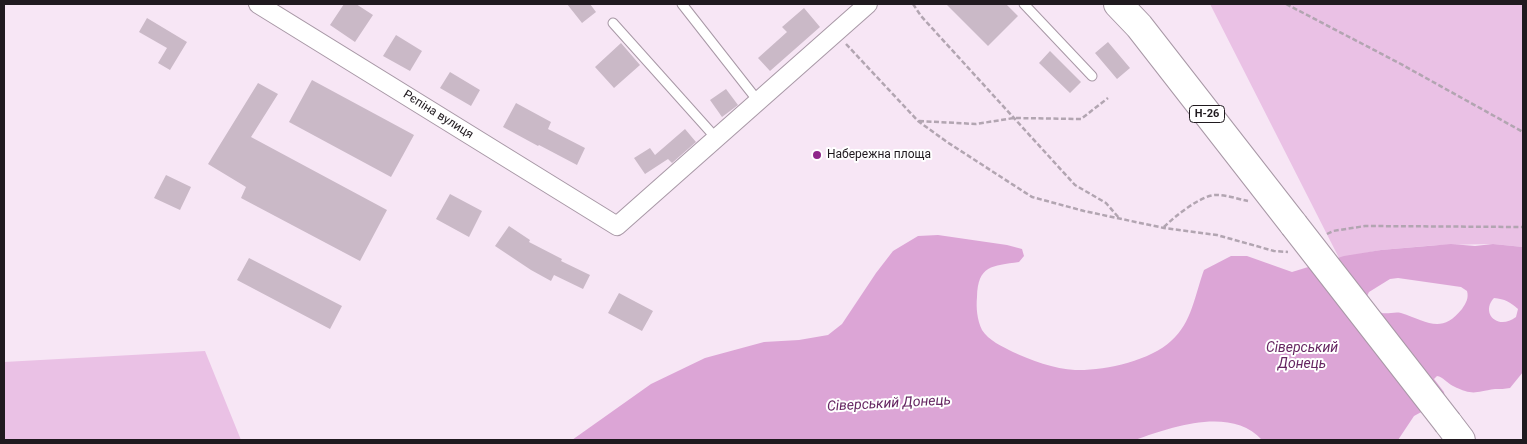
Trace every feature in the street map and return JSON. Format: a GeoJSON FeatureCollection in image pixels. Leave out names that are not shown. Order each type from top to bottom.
{"type":"FeatureCollection","features":[{"type":"Feature","properties":{"kind":"main road","name":"Н-26"},"geometry":{"type":"LineString","coordinates":[[1118,4],[1139,26],[1454,432]]}},
{"type":"Feature","properties":{"kind":"street","name":"Рєпіна вулиця"},"geometry":{"type":"LineString","coordinates":[[258,4],[617,226],[716,138]]}},
{"type":"Feature","properties":{"kind":"street"},"geometry":{"type":"LineString","coordinates":[[716,138],[868,4]]}},
{"type":"Feature","properties":{"kind":"lane"},"geometry":{"type":"LineString","coordinates":[[682,4],[758,102]]}},
{"type":"Feature","properties":{"kind":"lane"},"geometry":{"type":"LineString","coordinates":[[1024,4],[1092,76]]}},
{"type":"Feature","properties":{"kind":"lane"},"geometry":{"type":"LineString","coordinates":[[613,23],[716,138]]}},
{"type":"Feature","properties":{"kind":"path"},"geometry":{"type":"LineString","coordinates":[[913,4],[921,16],[1075,185],[1106,203],[1119,218]]}},
{"type":"Feature","properties":{"kind":"path"},"geometry":{"type":"LineString","coordinates":[[1286,4],[1399,63],[1523,132]]}},
{"type":"Feature","properties":{"kind":"path"},"geometry":{"type":"LineString","coordinates":[[835,32],[918,121],[1032,197],[1084,211],[1164,228],[1217,235],[1274,251]]}},
{"type":"Feature","properties":{"kind":"path"},"geometry":{"type":"LineString","coordinates":[[918,121],[976,124],[1014,118],[1081,119],[1108,98]]}},
{"type":"Feature","properties":{"kind":"path"},"geometry":{"type":"LineString","coordinates":[[1164,228],[1173,217],[1185,209],[1215,194],[1262,204],[1276,202]]}},
{"type":"Feature","properties":{"kind":"path"},"geometry":{"type":"LineString","coordinates":[[1332,231],[1365,226],[1523,227]]}},
{"type":"Feature","properties":{"kind":"shaded area"},"geometry":{"type":"Polygon","coordinates":[[[1210,4],[1523,4],[1523,247],[1493,244],[1438,245],[1381,250],[1339,258],[1210,4]]]}},
{"type":"Feature","properties":{"kind":"shaded area"},"geometry":{"type":"Polygon","coordinates":[[[205,351],[241,440],[4,440],[4,362],[205,351]]]}},
{"type":"Feature","properties":{"kind":"water","name":"Сіверський Донець"},"geometry":{"type":"Polygon","coordinates":[[[938,235],[1022,249],[1024,256],[1019,262],[994,266],[988,269],[980,279],[977,305],[980,326],[988,337],[996,343],[1020,355],[1051,366],[1075,370],[1112,367],[1139,359],[1162,348],[1184,326],[1204,270],[1231,256],[1247,256],[1292,272],[1344,256],[1381,250],[1451,244],[1475,246],[1493,244],[1523,247],[1523,372],[1510,388],[1474,392],[1465,391],[1453,386],[1437,376],[1434,379],[1444,392],[1445,399],[1414,416],[1398,440],[1262,440],[1249,430],[1234,424],[1201,422],[1183,425],[1135,440],[572,440],[651,384],[705,358],[764,342],[799,340],[828,335],[842,324],[893,251],[918,236],[938,235]],[[1398,278],[1390,279],[1369,292],[1368,298],[1380,312],[1401,313],[1433,324],[1440,324],[1454,317],[1467,300],[1467,291],[1461,287],[1398,278]],[[1494,298],[1489,309],[1493,318],[1503,322],[1516,317],[1518,309],[1507,301],[1494,298]]]}},
{"type":"Feature","properties":{"kind":"building"},"geometry":{"type":"Polygon","coordinates":[[[344,4],[356,4],[373,15],[355,42],[330,25],[344,4]]]}},
{"type":"Feature","properties":{"kind":"building"},"geometry":{"type":"Polygon","coordinates":[[[567,4],[590,4],[596,12],[582,23],[567,4]]]}},
{"type":"Feature","properties":{"kind":"building"},"geometry":{"type":"Polygon","coordinates":[[[946,4],[1006,4],[1018,16],[988,46],[946,4]]]}},
{"type":"Feature","properties":{"kind":"building"},"geometry":{"type":"Polygon","coordinates":[[[804,8],[820,27],[770,71],[758,58],[787,32],[782,27],[804,8]]]}},
{"type":"Feature","properties":{"kind":"building"},"geometry":{"type":"Polygon","coordinates":[[[147,18],[187,42],[170,70],[158,63],[167,48],[139,32],[147,18]]]}},
{"type":"Feature","properties":{"kind":"building"},"geometry":{"type":"Polygon","coordinates":[[[396,35],[422,51],[410,71],[383,56],[396,35]]]}},
{"type":"Feature","properties":{"kind":"building"},"geometry":{"type":"Polygon","coordinates":[[[1108,42],[1130,68],[1117,79],[1095,53],[1108,42]]]}},
{"type":"Feature","properties":{"kind":"building"},"geometry":{"type":"Polygon","coordinates":[[[621,43],[640,65],[614,88],[595,67],[621,43]]]}},
{"type":"Feature","properties":{"kind":"building"},"geometry":{"type":"Polygon","coordinates":[[[1050,51],[1081,82],[1070,93],[1039,63],[1050,51]]]}},
{"type":"Feature","properties":{"kind":"building"},"geometry":{"type":"Polygon","coordinates":[[[450,72],[480,90],[471,106],[440,88],[450,72]]]}},
{"type":"Feature","properties":{"kind":"building"},"geometry":{"type":"Polygon","coordinates":[[[312,80],[414,135],[391,177],[289,122],[312,80]]]}},
{"type":"Feature","properties":{"kind":"building"},"geometry":{"type":"Polygon","coordinates":[[[258,83],[278,94],[251,137],[387,210],[360,261],[241,198],[246,187],[208,164],[258,83]]]}},
{"type":"Feature","properties":{"kind":"building"},"geometry":{"type":"Polygon","coordinates":[[[726,89],[738,105],[722,117],[710,100],[726,89]]]}},
{"type":"Feature","properties":{"kind":"building"},"geometry":{"type":"Polygon","coordinates":[[[516,103],[551,122],[548,129],[585,148],[577,165],[503,127],[516,103]]]}},
{"type":"Feature","properties":{"kind":"building"},"geometry":{"type":"Polygon","coordinates":[[[685,129],[696,142],[672,163],[668,159],[645,174],[634,158],[650,148],[655,155],[685,129]]]}},
{"type":"Feature","properties":{"kind":"building"},"geometry":{"type":"Polygon","coordinates":[[[166,175],[191,187],[180,210],[154,198],[166,175]]]}},
{"type":"Feature","properties":{"kind":"building"},"geometry":{"type":"Polygon","coordinates":[[[450,194],[482,211],[469,237],[436,219],[450,194]]]}},
{"type":"Feature","properties":{"kind":"building"},"geometry":{"type":"Polygon","coordinates":[[[509,226],[530,240],[529,242],[590,275],[583,289],[554,275],[551,281],[495,246],[509,226]]]}},
{"type":"Feature","properties":{"kind":"building"},"geometry":{"type":"Polygon","coordinates":[[[249,258],[342,306],[330,329],[237,280],[249,258]]]}},
{"type":"Feature","properties":{"kind":"building"},"geometry":{"type":"Polygon","coordinates":[[[619,293],[653,311],[642,331],[608,313],[619,293]]]}},
{"type":"Feature","properties":{"kind":"place","name":"Набережна площа"},"geometry":{"type":"Point","coordinates":[817,155]}}]}
